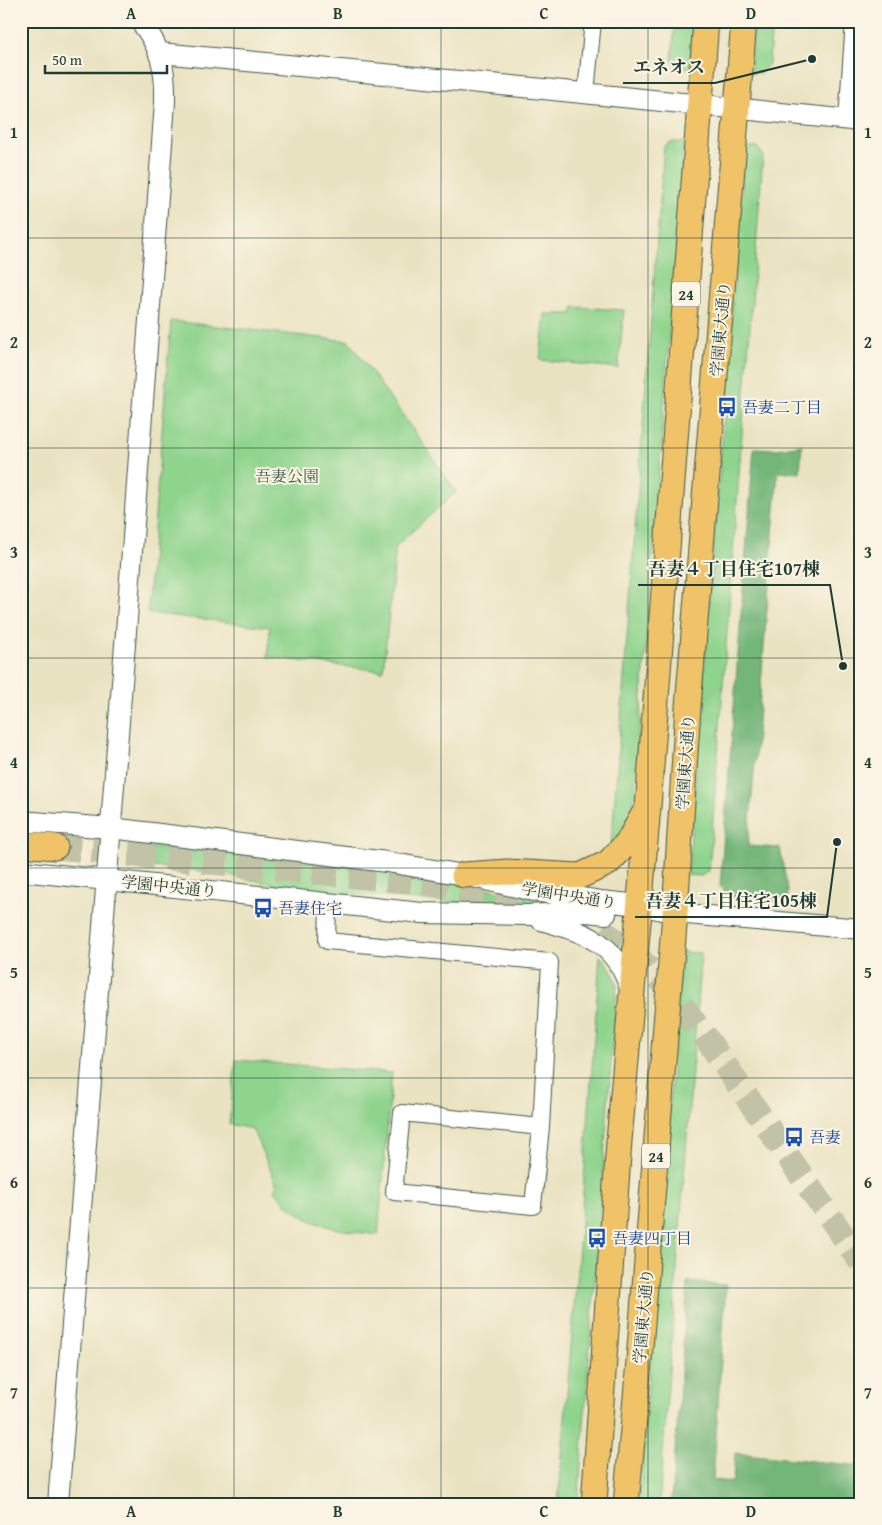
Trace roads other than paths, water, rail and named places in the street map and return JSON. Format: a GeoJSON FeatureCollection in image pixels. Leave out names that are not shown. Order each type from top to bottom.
{"type":"FeatureCollection","features":[{"type":"Feature","properties":{"kind":"main road","name":"学園東大通り"},"geometry":{"type":"LineString","coordinates":[[594,1504],[617,1161],[648,807],[706,21]]}},
{"type":"Feature","properties":{"kind":"main road","name":"学園東大通り"},"geometry":{"type":"LineString","coordinates":[[626,1504],[675,913],[689,697],[744,21]]}},
{"type":"Feature","properties":{"kind":"main road"},"geometry":{"type":"LineString","coordinates":[[464,875],[507,872],[580,876],[608,863],[632,836],[648,807]]}},
{"type":"Feature","properties":{"kind":"main road"},"geometry":{"type":"LineString","coordinates":[[21,844],[55,847]]}},
{"type":"Feature","properties":{"kind":"street"},"geometry":{"type":"LineString","coordinates":[[58,1504],[165,102],[164,75],[160,53],[149,32],[140,21]]}},
{"type":"Feature","properties":{"kind":"street"},"geometry":{"type":"LineString","coordinates":[[586,93],[593,21]]}},
{"type":"Feature","properties":{"kind":"street"},"geometry":{"type":"LineString","coordinates":[[160,53],[854,120],[854,21]]}},
{"type":"Feature","properties":{"kind":"street","name":"学園中央通り"},"geometry":{"type":"LineString","coordinates":[[21,821],[110,828],[387,862],[464,875],[534,891],[639,911]]}},
{"type":"Feature","properties":{"kind":"street","name":"学園中央通り"},"geometry":{"type":"LineString","coordinates":[[21,871],[422,913],[527,915],[639,911],[861,929]]}},
{"type":"Feature","properties":{"kind":"street"},"geometry":{"type":"LineString","coordinates":[[328,903],[327,940],[550,962],[541,1127],[533,1206],[394,1192],[402,1113],[541,1127]]}},
{"type":"Feature","properties":{"kind":"street"},"geometry":{"type":"LineString","coordinates":[[527,915],[582,932],[605,947],[626,975],[632,995]]}},
{"type":"Feature","properties":{"kind":"tunnel"},"geometry":{"type":"LineString","coordinates":[[55,847],[428,883],[544,905],[593,926],[628,948],[664,983],[704,1035],[861,1262]]}},
{"type":"Feature","properties":{"kind":"place","name":"エネオス"},"geometry":{"type":"Point","coordinates":[812,59]}},
{"type":"Feature","properties":{"kind":"place","name":"吾妻二丁目"},"geometry":{"type":"Point","coordinates":[727,407]}},
{"type":"Feature","properties":{"kind":"place","name":"吾妻４丁目住宅107棟"},"geometry":{"type":"Point","coordinates":[843,666]}},
{"type":"Feature","properties":{"kind":"place","name":"吾妻４丁目住宅105棟"},"geometry":{"type":"Point","coordinates":[837,842]}},
{"type":"Feature","properties":{"kind":"place","name":"吾妻住宅"},"geometry":{"type":"Point","coordinates":[263,908]}},
{"type":"Feature","properties":{"kind":"place","name":"吾妻"},"geometry":{"type":"Point","coordinates":[794,1137]}},
{"type":"Feature","properties":{"kind":"place","name":"吾妻四丁目"},"geometry":{"type":"Point","coordinates":[597,1238]}},
{"type":"Feature","properties":{"kind":"park label","name":"吾妻公園"},"geometry":{"type":"Point","coordinates":[287,476]}}]}
